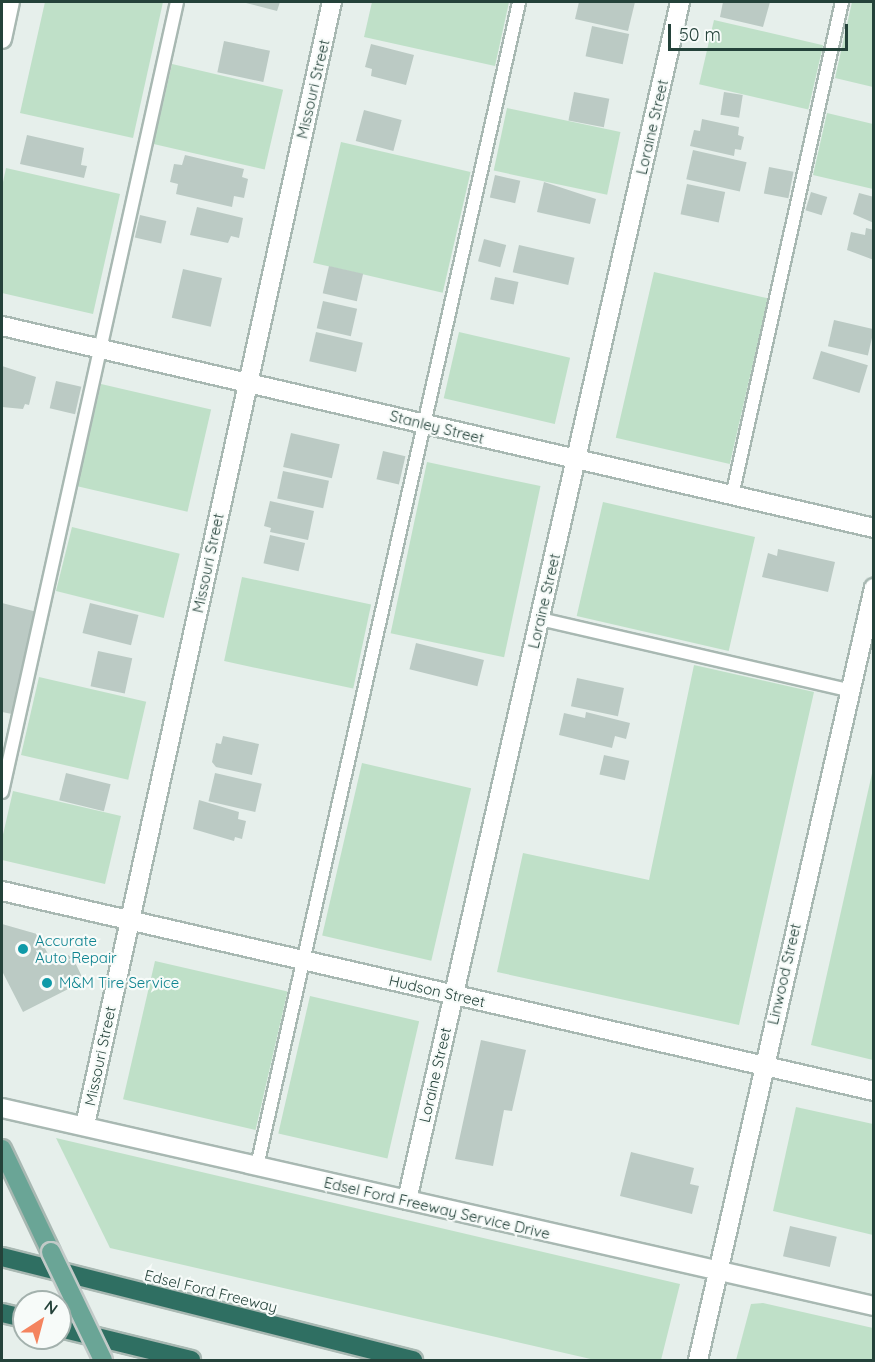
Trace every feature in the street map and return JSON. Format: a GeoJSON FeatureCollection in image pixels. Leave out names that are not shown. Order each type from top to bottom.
{"type":"FeatureCollection","features":[{"type":"Feature","properties":{"kind":"highway","name":"Edsel Ford Freeway"},"geometry":{"type":"LineString","coordinates":[[2,1257],[413,1360]]}},
{"type":"Feature","properties":{"kind":"highway"},"geometry":{"type":"LineString","coordinates":[[72,1331],[191,1360]]}},
{"type":"Feature","properties":{"kind":"main road"},"geometry":{"type":"LineString","coordinates":[[2,1149],[103,1360]]}},
{"type":"Feature","properties":{"kind":"street"},"geometry":{"type":"LineString","coordinates":[[2,39],[10,2]]}},
{"type":"Feature","properties":{"kind":"street","name":"Missouri Street"},"geometry":{"type":"LineString","coordinates":[[85,1125],[332,2]]}},
{"type":"Feature","properties":{"kind":"street","name":"Loraine Street"},"geometry":{"type":"LineString","coordinates":[[407,1200],[680,2]]}},
{"type":"Feature","properties":{"kind":"street","name":"Stanley Street"},"geometry":{"type":"LineString","coordinates":[[2,326],[873,528]]}},
{"type":"Feature","properties":{"kind":"street","name":"Linwood Street"},"geometry":{"type":"LineString","coordinates":[[698,1360],[716,1272],[873,588]]}},
{"type":"Feature","properties":{"kind":"street","name":"Hudson Street"},"geometry":{"type":"LineString","coordinates":[[2,891],[873,1091]]}},
{"type":"Feature","properties":{"kind":"street","name":"Edsel Ford Freeway Service Drive"},"geometry":{"type":"LineString","coordinates":[[2,1107],[716,1272],[873,1306]]}},
{"type":"Feature","properties":{"kind":"lane"},"geometry":{"type":"LineString","coordinates":[[2,792],[98,348],[177,2]]}},
{"type":"Feature","properties":{"kind":"lane"},"geometry":{"type":"LineString","coordinates":[[257,1166],[426,424],[519,2]]}},
{"type":"Feature","properties":{"kind":"lane"},"geometry":{"type":"LineString","coordinates":[[732,496],[842,2]]}},
{"type":"Feature","properties":{"kind":"lane"},"geometry":{"type":"LineString","coordinates":[[540,619],[848,690]]}},
{"type":"Feature","properties":{"kind":"green space"},"geometry":{"type":"Polygon","coordinates":[[[45,2],[163,2],[133,138],[20,113],[45,2]]]}},
{"type":"Feature","properties":{"kind":"green space"},"geometry":{"type":"Polygon","coordinates":[[[372,2],[509,2],[495,66],[364,37],[372,2]]]}},
{"type":"Feature","properties":{"kind":"green space"},"geometry":{"type":"Polygon","coordinates":[[[852,2],[873,2],[873,87],[835,78],[852,2]]]}},
{"type":"Feature","properties":{"kind":"green space"},"geometry":{"type":"Polygon","coordinates":[[[714,20],[823,45],[808,110],[699,84],[714,20]]]}},
{"type":"Feature","properties":{"kind":"green space"},"geometry":{"type":"Polygon","coordinates":[[[172,64],[283,90],[265,170],[154,144],[172,64]]]}},
{"type":"Feature","properties":{"kind":"green space"},"geometry":{"type":"Polygon","coordinates":[[[507,108],[620,132],[607,195],[494,171],[507,108]]]}},
{"type":"Feature","properties":{"kind":"green space"},"geometry":{"type":"Polygon","coordinates":[[[827,113],[873,124],[873,189],[813,175],[827,113]]]}},
{"type":"Feature","properties":{"kind":"green space"},"geometry":{"type":"Polygon","coordinates":[[[341,142],[471,172],[443,293],[313,263],[341,142]]]}},
{"type":"Feature","properties":{"kind":"green space"},"geometry":{"type":"Polygon","coordinates":[[[6,168],[120,194],[93,314],[2,293],[2,187],[6,168]]]}},
{"type":"Feature","properties":{"kind":"green space"},"geometry":{"type":"Polygon","coordinates":[[[654,272],[768,298],[730,464],[616,438],[654,272]]]}},
{"type":"Feature","properties":{"kind":"green space"},"geometry":{"type":"Polygon","coordinates":[[[459,332],[570,358],[555,424],[444,398],[459,332]]]}},
{"type":"Feature","properties":{"kind":"green space"},"geometry":{"type":"Polygon","coordinates":[[[101,384],[211,409],[187,512],[77,486],[101,384]]]}},
{"type":"Feature","properties":{"kind":"green space"},"geometry":{"type":"Polygon","coordinates":[[[427,462],[540,486],[504,657],[391,633],[427,462]]]}},
{"type":"Feature","properties":{"kind":"green space"},"geometry":{"type":"Polygon","coordinates":[[[603,502],[755,537],[729,651],[577,616],[603,502]]]}},
{"type":"Feature","properties":{"kind":"green space"},"geometry":{"type":"Polygon","coordinates":[[[72,527],[180,554],[164,618],[56,591],[72,527]]]}},
{"type":"Feature","properties":{"kind":"green space"},"geometry":{"type":"Polygon","coordinates":[[[242,577],[371,604],[353,689],[224,661],[242,577]]]}},
{"type":"Feature","properties":{"kind":"green space"},"geometry":{"type":"Polygon","coordinates":[[[694,665],[814,692],[739,1025],[497,972],[523,853],[649,880],[694,665]]]}},
{"type":"Feature","properties":{"kind":"green space"},"geometry":{"type":"Polygon","coordinates":[[[39,677],[146,702],[128,780],[21,755],[39,677]]]}},
{"type":"Feature","properties":{"kind":"green space"},"geometry":{"type":"Polygon","coordinates":[[[362,763],[471,788],[431,961],[322,935],[362,763]]]}},
{"type":"Feature","properties":{"kind":"green space"},"geometry":{"type":"Polygon","coordinates":[[[873,769],[873,1060],[811,1045],[873,769]]]}},
{"type":"Feature","properties":{"kind":"green space"},"geometry":{"type":"Polygon","coordinates":[[[13,791],[121,816],[105,884],[2,860],[2,839],[13,791]]]}},
{"type":"Feature","properties":{"kind":"green space"},"geometry":{"type":"Polygon","coordinates":[[[155,961],[288,992],[256,1130],[123,1099],[155,961]]]}},
{"type":"Feature","properties":{"kind":"green space"},"geometry":{"type":"Polygon","coordinates":[[[310,996],[419,1021],[387,1159],[278,1133],[310,996]]]}},
{"type":"Feature","properties":{"kind":"green space"},"geometry":{"type":"Polygon","coordinates":[[[796,1107],[873,1124],[873,1235],[773,1211],[796,1107]]]}},
{"type":"Feature","properties":{"kind":"green space"},"geometry":{"type":"Polygon","coordinates":[[[56,1138],[680,1284],[661,1360],[595,1360],[110,1248],[56,1138]]]}},
{"type":"Feature","properties":{"kind":"green space"},"geometry":{"type":"Polygon","coordinates":[[[763,1303],[873,1328],[873,1360],[736,1360],[751,1304],[763,1303]]]}},
{"type":"Feature","properties":{"kind":"building"},"geometry":{"type":"Polygon","coordinates":[[[242,2],[280,2],[277,11],[242,2]]]}},
{"type":"Feature","properties":{"kind":"building"},"geometry":{"type":"Polygon","coordinates":[[[579,2],[635,2],[628,31],[575,19],[579,2]]]}},
{"type":"Feature","properties":{"kind":"building"},"geometry":{"type":"Polygon","coordinates":[[[723,2],[770,2],[763,27],[720,17],[723,2]]]}},
{"type":"Feature","properties":{"kind":"building"},"geometry":{"type":"Polygon","coordinates":[[[592,26],[629,34],[623,64],[586,56],[592,26]]]}},
{"type":"Feature","properties":{"kind":"building"},"geometry":{"type":"Polygon","coordinates":[[[224,41],[270,51],[263,82],[217,72],[224,41]]]}},
{"type":"Feature","properties":{"kind":"building"},"geometry":{"type":"Polygon","coordinates":[[[371,44],[414,55],[406,85],[371,76],[372,69],[365,67],[371,44]]]}},
{"type":"Feature","properties":{"kind":"building"},"geometry":{"type":"Polygon","coordinates":[[[574,92],[609,99],[604,127],[568,120],[574,92]]]}},
{"type":"Feature","properties":{"kind":"building"},"geometry":{"type":"Polygon","coordinates":[[[724,92],[743,95],[739,118],[720,115],[724,92]]]}},
{"type":"Feature","properties":{"kind":"building"},"geometry":{"type":"Polygon","coordinates":[[[364,110],[402,120],[393,151],[356,141],[364,110]]]}},
{"type":"Feature","properties":{"kind":"building"},"geometry":{"type":"Polygon","coordinates":[[[702,119],[739,127],[738,135],[744,137],[741,150],[735,149],[734,156],[690,146],[694,130],[700,131],[702,119]]]}},
{"type":"Feature","properties":{"kind":"building"},"geometry":{"type":"Polygon","coordinates":[[[27,135],[84,148],[81,165],[87,166],[84,178],[20,164],[27,135]]]}},
{"type":"Feature","properties":{"kind":"building"},"geometry":{"type":"Polygon","coordinates":[[[693,150],[747,162],[740,192],[686,179],[693,150]]]}},
{"type":"Feature","properties":{"kind":"building"},"geometry":{"type":"Polygon","coordinates":[[[185,155],[244,169],[242,177],[248,179],[244,198],[234,196],[232,207],[176,194],[178,184],[170,182],[174,164],[182,165],[185,155]]]}},
{"type":"Feature","properties":{"kind":"building"},"geometry":{"type":"Polygon","coordinates":[[[769,167],[794,172],[788,198],[764,194],[769,167]]]}},
{"type":"Feature","properties":{"kind":"building"},"geometry":{"type":"Polygon","coordinates":[[[495,175],[520,181],[515,203],[490,197],[495,175]]]}},
{"type":"Feature","properties":{"kind":"building"},"geometry":{"type":"Polygon","coordinates":[[[544,182],[596,199],[590,224],[537,212],[544,182]]]}},
{"type":"Feature","properties":{"kind":"building"},"geometry":{"type":"Polygon","coordinates":[[[687,184],[725,192],[719,222],[681,214],[687,184]]]}},
{"type":"Feature","properties":{"kind":"building"},"geometry":{"type":"Polygon","coordinates":[[[811,192],[827,197],[822,215],[805,210],[811,192]]]}},
{"type":"Feature","properties":{"kind":"building"},"geometry":{"type":"Polygon","coordinates":[[[859,193],[874,197],[874,223],[853,214],[859,193]]]}},
{"type":"Feature","properties":{"kind":"building"},"geometry":{"type":"Polygon","coordinates":[[[197,207],[243,218],[239,238],[231,236],[228,243],[190,235],[197,207]]]}},
{"type":"Feature","properties":{"kind":"building"},"geometry":{"type":"Polygon","coordinates":[[[140,215],[166,221],[161,243],[135,237],[140,215]]]}},
{"type":"Feature","properties":{"kind":"building"},"geometry":{"type":"Polygon","coordinates":[[[866,228],[874,230],[874,260],[847,250],[851,232],[865,235],[866,228]]]}},
{"type":"Feature","properties":{"kind":"building"},"geometry":{"type":"Polygon","coordinates":[[[484,239],[506,245],[500,267],[478,261],[484,239]]]}},
{"type":"Feature","properties":{"kind":"building"},"geometry":{"type":"Polygon","coordinates":[[[519,245],[575,258],[568,285],[513,272],[519,245]]]}},
{"type":"Feature","properties":{"kind":"building"},"geometry":{"type":"Polygon","coordinates":[[[329,266],[363,274],[357,301],[323,293],[329,266]]]}},
{"type":"Feature","properties":{"kind":"building"},"geometry":{"type":"Polygon","coordinates":[[[183,269],[222,278],[211,327],[172,318],[183,269]]]}},
{"type":"Feature","properties":{"kind":"building"},"geometry":{"type":"Polygon","coordinates":[[[495,277],[518,282],[514,304],[490,299],[495,277]]]}},
{"type":"Feature","properties":{"kind":"building"},"geometry":{"type":"Polygon","coordinates":[[[323,301],[357,309],[351,336],[317,328],[323,301]]]}},
{"type":"Feature","properties":{"kind":"building"},"geometry":{"type":"Polygon","coordinates":[[[834,320],[874,329],[868,356],[828,346],[834,320]]]}},
{"type":"Feature","properties":{"kind":"building"},"geometry":{"type":"Polygon","coordinates":[[[316,332],[363,343],[356,372],[309,361],[316,332]]]}},
{"type":"Feature","properties":{"kind":"building"},"geometry":{"type":"Polygon","coordinates":[[[821,351],[868,365],[859,393],[813,379],[821,351]]]}},
{"type":"Feature","properties":{"kind":"building"},"geometry":{"type":"Polygon","coordinates":[[[2,366],[36,377],[29,405],[25,404],[23,409],[2,407],[2,366]]]}},
{"type":"Feature","properties":{"kind":"building"},"geometry":{"type":"Polygon","coordinates":[[[56,381],[81,387],[75,414],[50,408],[56,381]]]}},
{"type":"Feature","properties":{"kind":"building"},"geometry":{"type":"Polygon","coordinates":[[[291,433],[340,444],[332,478],[283,467],[291,433]]]}},
{"type":"Feature","properties":{"kind":"building"},"geometry":{"type":"Polygon","coordinates":[[[383,451],[405,456],[399,484],[376,479],[383,451]]]}},
{"type":"Feature","properties":{"kind":"building"},"geometry":{"type":"Polygon","coordinates":[[[283,471],[329,481],[323,508],[277,498],[283,471]]]}},
{"type":"Feature","properties":{"kind":"building"},"geometry":{"type":"Polygon","coordinates":[[[270,501],[314,511],[308,540],[270,532],[271,528],[264,526],[270,501]]]}},
{"type":"Feature","properties":{"kind":"building"},"geometry":{"type":"Polygon","coordinates":[[[270,535],[305,543],[299,571],[263,563],[270,535]]]}},
{"type":"Feature","properties":{"kind":"building"},"geometry":{"type":"Polygon","coordinates":[[[778,549],[835,562],[828,592],[762,577],[768,553],[777,556],[778,549]]]}},
{"type":"Feature","properties":{"kind":"building"},"geometry":{"type":"Polygon","coordinates":[[[2,603],[37,612],[12,714],[2,712],[2,603]]]}},
{"type":"Feature","properties":{"kind":"building"},"geometry":{"type":"Polygon","coordinates":[[[90,603],[139,615],[131,645],[83,633],[90,603]]]}},
{"type":"Feature","properties":{"kind":"building"},"geometry":{"type":"Polygon","coordinates":[[[416,643],[484,660],[477,686],[409,669],[416,643]]]}},
{"type":"Feature","properties":{"kind":"building"},"geometry":{"type":"Polygon","coordinates":[[[98,651],[132,658],[125,693],[91,686],[98,651]]]}},
{"type":"Feature","properties":{"kind":"building"},"geometry":{"type":"Polygon","coordinates":[[[577,678],[624,688],[618,716],[571,706],[577,678]]]}},
{"type":"Feature","properties":{"kind":"building"},"geometry":{"type":"Polygon","coordinates":[[[586,712],[630,723],[626,739],[615,736],[612,748],[559,735],[564,713],[585,718],[586,712]]]}},
{"type":"Feature","properties":{"kind":"building"},"geometry":{"type":"Polygon","coordinates":[[[223,736],[259,744],[252,775],[216,767],[212,762],[216,743],[221,744],[223,736]]]}},
{"type":"Feature","properties":{"kind":"building"},"geometry":{"type":"Polygon","coordinates":[[[604,755],[629,761],[625,780],[600,774],[604,755]]]}},
{"type":"Feature","properties":{"kind":"building"},"geometry":{"type":"Polygon","coordinates":[[[66,773],[111,784],[104,811],[59,800],[66,773]]]}},
{"type":"Feature","properties":{"kind":"building"},"geometry":{"type":"Polygon","coordinates":[[[215,773],[262,784],[255,812],[208,801],[215,773]]]}},
{"type":"Feature","properties":{"kind":"building"},"geometry":{"type":"Polygon","coordinates":[[[199,800],[239,812],[238,819],[246,821],[242,839],[235,837],[234,841],[193,829],[199,800]]]}},
{"type":"Feature","properties":{"kind":"building"},"geometry":{"type":"Polygon","coordinates":[[[2,924],[37,934],[53,963],[71,954],[84,981],[23,1012],[2,971],[2,924]]]}},
{"type":"Feature","properties":{"kind":"building"},"geometry":{"type":"Polygon","coordinates":[[[481,1040],[526,1050],[512,1111],[504,1110],[493,1166],[455,1159],[481,1040]]]}},
{"type":"Feature","properties":{"kind":"building"},"geometry":{"type":"Polygon","coordinates":[[[631,1152],[694,1168],[690,1184],[699,1186],[692,1214],[620,1196],[631,1152]]]}},
{"type":"Feature","properties":{"kind":"building"},"geometry":{"type":"Polygon","coordinates":[[[790,1226],[837,1237],[830,1267],[783,1256],[790,1226]]]}},
{"type":"Feature","properties":{"kind":"place","name":"Accurate Auto Repair"},"geometry":{"type":"Point","coordinates":[23,949]}},
{"type":"Feature","properties":{"kind":"place","name":"M&M Tire Service"},"geometry":{"type":"Point","coordinates":[47,983]}}]}
